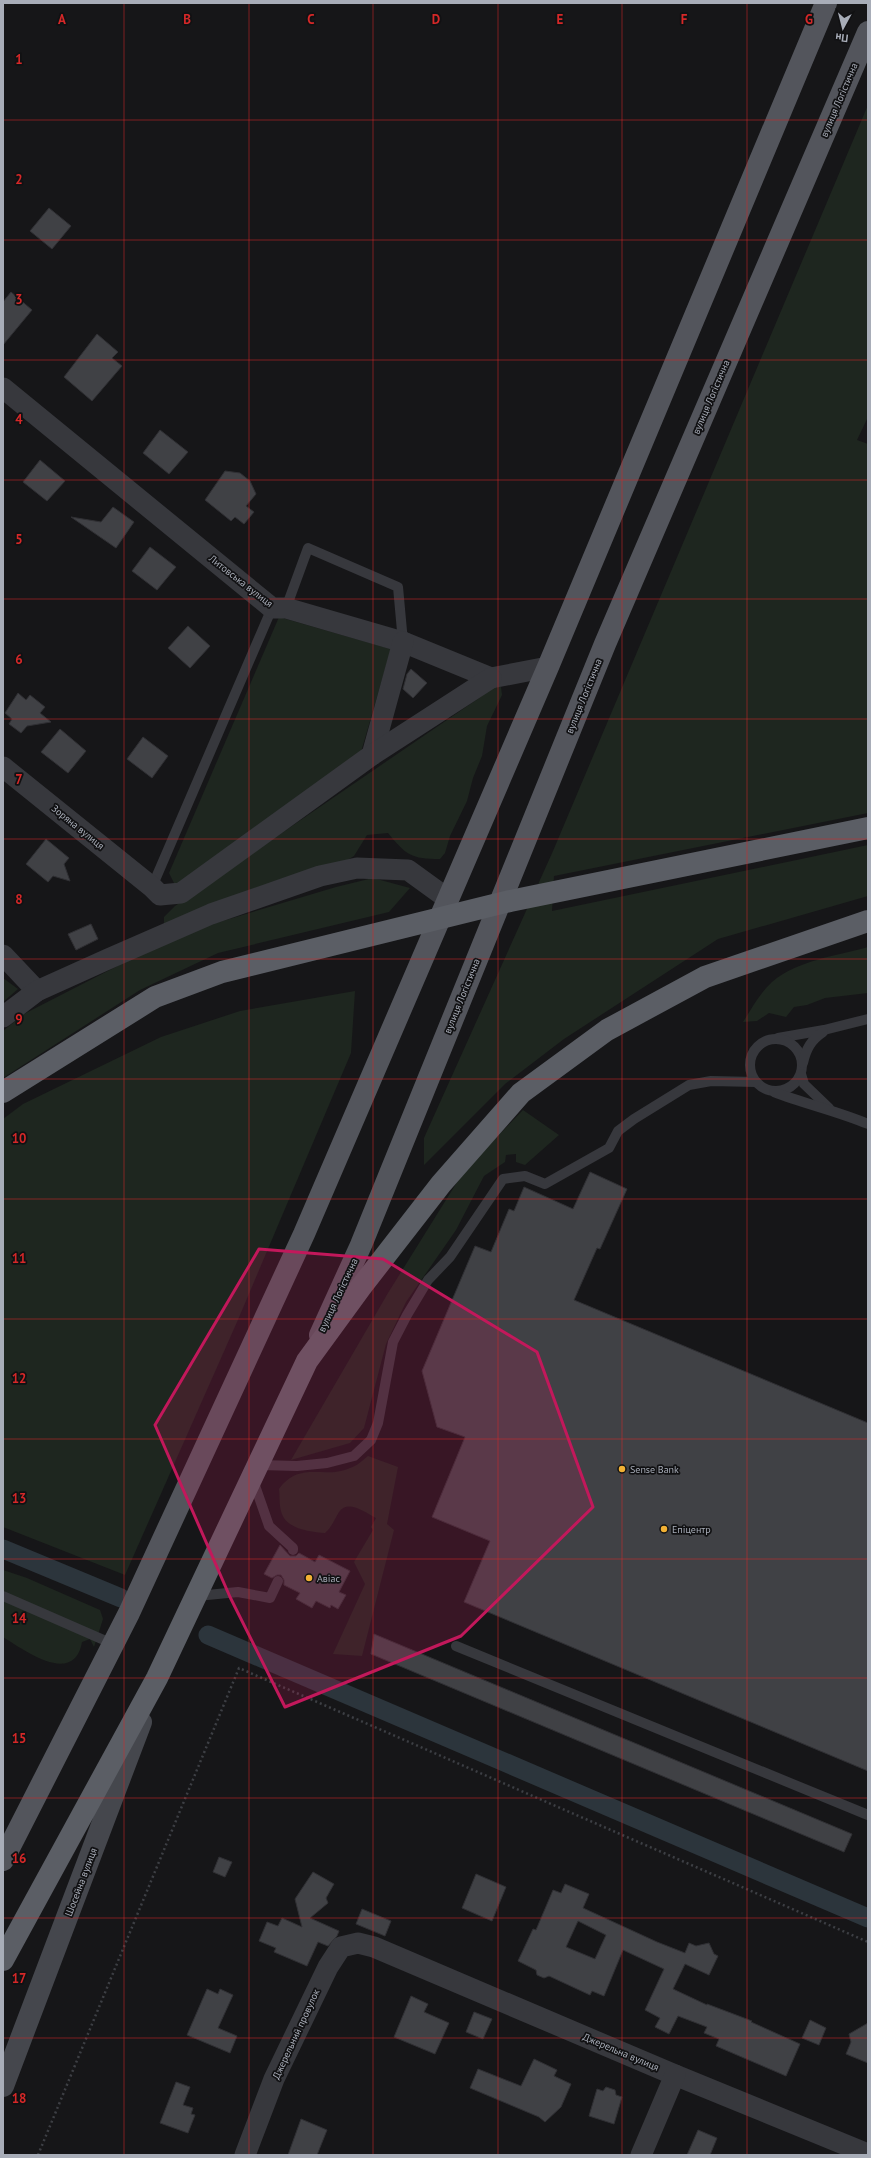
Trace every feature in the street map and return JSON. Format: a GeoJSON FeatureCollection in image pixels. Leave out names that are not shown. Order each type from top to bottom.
{"type":"FeatureCollection","features":[{"type":"Feature","properties":{"kind":"highway"},"geometry":{"type":"LineString","coordinates":[[3,1092],[155,997],[222,972],[510,901],[561,892],[868,828]]}},
{"type":"Feature","properties":{"kind":"highway"},"geometry":{"type":"LineString","coordinates":[[3,1960],[157,1678],[307,1362],[361,1287],[441,1184],[521,1094],[607,1030],[704,977],[868,921]]}},
{"type":"Feature","properties":{"kind":"main road"},"geometry":{"type":"LineString","coordinates":[[3,1860],[129,1613],[304,1234],[548,667],[826,3]]}},
{"type":"Feature","properties":{"kind":"main road","name":"вулиця Логістична"},"geometry":{"type":"LineString","coordinates":[[307,1362],[361,1245],[605,644],[868,32]]}},
{"type":"Feature","properties":{"kind":"main road","name":"Шосейна вулиця"},"geometry":{"type":"LineString","coordinates":[[3,2086],[157,1678]]}},
{"type":"Feature","properties":{"kind":"street","name":"Литовська вулиця"},"geometry":{"type":"LineString","coordinates":[[3,388],[279,608],[404,642],[491,678]]}},
{"type":"Feature","properties":{"kind":"street"},"geometry":{"type":"LineString","coordinates":[[372,755],[404,642]]}},
{"type":"Feature","properties":{"kind":"street"},"geometry":{"type":"LineString","coordinates":[[372,755],[491,678],[548,667]]}},
{"type":"Feature","properties":{"kind":"street","name":"Зоряна вулиця"},"geometry":{"type":"LineString","coordinates":[[3,767],[160,895],[181,893],[372,755]]}},
{"type":"Feature","properties":{"kind":"street"},"geometry":{"type":"LineString","coordinates":[[3,1017],[37,991],[211,914],[320,876],[358,868],[408,870],[448,899]]}},
{"type":"Feature","properties":{"kind":"street"},"geometry":{"type":"LineString","coordinates":[[3,955],[37,991]]}},
{"type":"Feature","properties":{"kind":"street","name":"Джерельний провулок"},"geometry":{"type":"LineString","coordinates":[[245,2155],[274,2079],[328,1967],[341,1947],[358,1943],[374,1947]]}},
{"type":"Feature","properties":{"kind":"street","name":"Джерельна вулиця"},"geometry":{"type":"LineString","coordinates":[[374,1947],[675,2075],[868,2154]]}},
{"type":"Feature","properties":{"kind":"street"},"geometry":{"type":"LineString","coordinates":[[641,2155],[675,2075]]}},
{"type":"Feature","properties":{"kind":"lane"},"geometry":{"type":"LineString","coordinates":[[152,887],[279,608],[308,548],[398,587],[404,642]]}},
{"type":"Feature","properties":{"kind":"lane"},"geometry":{"type":"LineString","coordinates":[[868,1018],[824,1030],[775,1038],[759,1044],[750,1058],[751,1075],[763,1088],[805,1104],[830,1109],[868,1124]]}},
{"type":"Feature","properties":{"kind":"lane"},"geometry":{"type":"LineString","coordinates":[[772,1091],[781,1091],[790,1088],[797,1082],[802,1069],[805,1052],[814,1038],[824,1030]]}},
{"type":"Feature","properties":{"kind":"lane"},"geometry":{"type":"LineString","coordinates":[[775,1038],[791,1043],[797,1049],[801,1056],[804,1084],[830,1109]]}},
{"type":"Feature","properties":{"kind":"lane"},"geometry":{"type":"LineString","coordinates":[[293,1550],[269,1526],[256,1472],[297,1466],[327,1464],[354,1456],[371,1440],[378,1423],[393,1342],[407,1314],[428,1280],[450,1257],[503,1179],[525,1176],[546,1184],[609,1148],[618,1131],[628,1123],[651,1107],[689,1085],[711,1081],[756,1082]]}},
{"type":"Feature","properties":{"kind":"lane"},"geometry":{"type":"LineString","coordinates":[[198,1594],[238,1592],[270,1598],[278,1582]]}},
{"type":"Feature","properties":{"kind":"lane"},"geometry":{"type":"LineString","coordinates":[[3,1596],[113,1644]]}},
{"type":"Feature","properties":{"kind":"lane"},"geometry":{"type":"LineString","coordinates":[[456,1646],[868,1815]]}},
{"type":"Feature","properties":{"kind":"path"},"geometry":{"type":"LineString","coordinates":[[38,2155],[239,1668],[868,1942]]}},
{"type":"Feature","properties":{"kind":"highlighted area"},"geometry":{"type":"Polygon","coordinates":[[[259,1249],[383,1259],[537,1352],[593,1507],[461,1636],[285,1707],[230,1597],[155,1425],[259,1249]]]}},
{"type":"Feature","properties":{"kind":"shaded area"},"geometry":{"type":"Polygon","coordinates":[[[868,105],[868,417],[857,440],[868,444],[868,813],[554,876],[552,911],[868,845],[868,896],[718,939],[564,1039],[505,1084],[424,1165],[424,1138],[553,851],[868,105]]]}},
{"type":"Feature","properties":{"kind":"shaded area"},"geometry":{"type":"Polygon","coordinates":[[[279,617],[391,649],[361,752],[176,887],[169,873],[279,617]]]}},
{"type":"Feature","properties":{"kind":"shaded area"},"geometry":{"type":"Polygon","coordinates":[[[493,685],[501,687],[502,695],[487,726],[482,756],[473,778],[467,801],[450,836],[445,853],[440,859],[416,857],[410,854],[405,851],[388,833],[367,835],[354,856],[344,862],[164,924],[164,917],[175,906],[482,696],[493,685]]]}},
{"type":"Feature","properties":{"kind":"shaded area"},"geometry":{"type":"Polygon","coordinates":[[[373,878],[410,888],[389,912],[218,953],[140,990],[3,1078],[3,1031],[24,1014],[135,957],[209,925],[336,887],[373,878]]]}},
{"type":"Feature","properties":{"kind":"shaded area"},"geometry":{"type":"Polygon","coordinates":[[[868,947],[868,993],[825,998],[807,1005],[794,1007],[786,1017],[769,1013],[757,1021],[743,1022],[764,991],[772,982],[782,975],[805,964],[868,947]]]}},
{"type":"Feature","properties":{"kind":"shaded area"},"geometry":{"type":"Polygon","coordinates":[[[3,978],[18,989],[3,1002],[3,978]]]}},
{"type":"Feature","properties":{"kind":"shaded area"},"geometry":{"type":"Polygon","coordinates":[[[355,991],[351,1053],[237,1322],[125,1575],[3,1527],[3,1119],[23,1104],[161,1037],[240,1011],[355,991]]]}},
{"type":"Feature","properties":{"kind":"shaded area"},"geometry":{"type":"Polygon","coordinates":[[[523,1110],[559,1135],[525,1165],[516,1162],[516,1154],[506,1155],[505,1162],[484,1176],[456,1230],[406,1302],[386,1344],[364,1428],[350,1443],[291,1460],[388,1293],[464,1171],[523,1110]]]}},
{"type":"Feature","properties":{"kind":"shaded area"},"geometry":{"type":"Polygon","coordinates":[[[368,1456],[398,1467],[387,1524],[394,1530],[362,1656],[333,1654],[365,1584],[354,1562],[373,1530],[371,1527],[376,1518],[357,1508],[347,1507],[343,1508],[339,1512],[325,1533],[312,1532],[293,1526],[283,1517],[280,1508],[279,1489],[287,1480],[296,1475],[313,1472],[340,1471],[355,1466],[368,1456]]]}},
{"type":"Feature","properties":{"kind":"shaded area"},"geometry":{"type":"Polygon","coordinates":[[[3,1570],[27,1578],[100,1610],[103,1619],[94,1647],[90,1639],[82,1642],[77,1655],[69,1662],[59,1664],[35,1656],[3,1637],[3,1570]]]}},
{"type":"Feature","properties":{"kind":"building"},"geometry":{"type":"Polygon","coordinates":[[[49,208],[71,226],[52,249],[30,231],[49,208]]]}},
{"type":"Feature","properties":{"kind":"building"},"geometry":{"type":"Polygon","coordinates":[[[11,292],[32,310],[3,345],[3,302],[11,292]]]}},
{"type":"Feature","properties":{"kind":"building"},"geometry":{"type":"Polygon","coordinates":[[[97,334],[118,352],[112,358],[122,366],[92,401],[64,377],[97,334]]]}},
{"type":"Feature","properties":{"kind":"building"},"geometry":{"type":"Polygon","coordinates":[[[160,430],[188,452],[169,474],[143,453],[160,430]]]}},
{"type":"Feature","properties":{"kind":"building"},"geometry":{"type":"Polygon","coordinates":[[[40,460],[65,481],[47,501],[23,482],[40,460]]]}},
{"type":"Feature","properties":{"kind":"building"},"geometry":{"type":"Polygon","coordinates":[[[225,471],[240,473],[250,481],[256,494],[246,506],[254,512],[244,524],[235,517],[231,521],[205,500],[225,471]]]}},
{"type":"Feature","properties":{"kind":"building"},"geometry":{"type":"Polygon","coordinates":[[[113,507],[134,522],[116,548],[71,517],[101,522],[113,507]]]}},
{"type":"Feature","properties":{"kind":"building"},"geometry":{"type":"Polygon","coordinates":[[[150,547],[176,567],[157,590],[132,571],[150,547]]]}},
{"type":"Feature","properties":{"kind":"building"},"geometry":{"type":"Polygon","coordinates":[[[188,626],[210,646],[190,668],[168,648],[188,626]]]}},
{"type":"Feature","properties":{"kind":"building"},"geometry":{"type":"Polygon","coordinates":[[[411,669],[427,683],[413,698],[403,689],[407,674],[411,669]]]}},
{"type":"Feature","properties":{"kind":"building"},"geometry":{"type":"Polygon","coordinates":[[[18,693],[26,700],[30,695],[45,707],[40,713],[51,722],[27,726],[21,733],[9,724],[12,719],[5,713],[18,693]]]}},
{"type":"Feature","properties":{"kind":"building"},"geometry":{"type":"Polygon","coordinates":[[[60,729],[86,751],[68,773],[41,752],[60,729]]]}},
{"type":"Feature","properties":{"kind":"building"},"geometry":{"type":"Polygon","coordinates":[[[143,737],[168,756],[152,778],[127,759],[143,737]]]}},
{"type":"Feature","properties":{"kind":"building"},"geometry":{"type":"Polygon","coordinates":[[[46,839],[69,858],[64,864],[70,881],[53,876],[48,882],[26,864],[46,839]]]}},
{"type":"Feature","properties":{"kind":"building"},"geometry":{"type":"Polygon","coordinates":[[[91,924],[98,939],[76,950],[68,934],[91,924]]]}},
{"type":"Feature","properties":{"kind":"building","name":"Епіцентр"},"geometry":{"type":"Polygon","coordinates":[[[590,1172],[627,1189],[600,1249],[597,1248],[574,1300],[868,1423],[868,1771],[464,1602],[490,1541],[432,1517],[465,1437],[437,1427],[422,1371],[475,1246],[491,1252],[509,1209],[514,1211],[524,1187],[573,1209],[590,1172]]]}},
{"type":"Feature","properties":{"kind":"building","name":"Авіас"},"geometry":{"type":"Polygon","coordinates":[[[280,1545],[290,1556],[296,1556],[299,1553],[315,1562],[319,1555],[350,1571],[339,1592],[346,1595],[338,1609],[331,1605],[330,1608],[316,1601],[312,1608],[296,1599],[300,1593],[284,1585],[284,1580],[281,1575],[277,1575],[272,1578],[264,1574],[280,1545]]]}},
{"type":"Feature","properties":{"kind":"building"},"geometry":{"type":"Polygon","coordinates":[[[374,1634],[852,1834],[844,1852],[371,1654],[374,1634]]]}},
{"type":"Feature","properties":{"kind":"building"},"geometry":{"type":"Polygon","coordinates":[[[219,1857],[232,1862],[225,1877],[213,1872],[219,1857]]]}},
{"type":"Feature","properties":{"kind":"building"},"geometry":{"type":"Polygon","coordinates":[[[313,1872],[334,1884],[326,1898],[328,1903],[310,1918],[339,1931],[337,1936],[328,1946],[318,1942],[307,1966],[274,1952],[276,1948],[259,1941],[267,1922],[278,1926],[282,1918],[302,1927],[295,1899],[313,1872]]]}},
{"type":"Feature","properties":{"kind":"building"},"geometry":{"type":"Polygon","coordinates":[[[476,1874],[506,1887],[492,1921],[462,1908],[476,1874]]]}},
{"type":"Feature","properties":{"kind":"building"},"geometry":{"type":"Polygon","coordinates":[[[565,1884],[589,1894],[583,1908],[657,1942],[685,1953],[689,1943],[696,1946],[709,1943],[714,1954],[718,1956],[709,1975],[685,1964],[673,1989],[707,2005],[752,2021],[751,2022],[800,2044],[786,2076],[716,2046],[719,2039],[704,2033],[707,2027],[678,2016],[669,2034],[655,2027],[660,2018],[645,2010],[664,1969],[623,1950],[604,1996],[592,1991],[590,1995],[549,1976],[544,1978],[537,1975],[536,1970],[518,1961],[533,1929],[536,1930],[553,1890],[561,1893],[565,1884]],[[578,1921],[566,1947],[595,1959],[606,1935],[578,1921]]]}},
{"type":"Feature","properties":{"kind":"building"},"geometry":{"type":"Polygon","coordinates":[[[362,1909],[391,1921],[385,1936],[356,1924],[362,1909]]]}},
{"type":"Feature","properties":{"kind":"building"},"geometry":{"type":"Polygon","coordinates":[[[207,1989],[218,1994],[220,1989],[233,1995],[218,2028],[237,2036],[230,2053],[187,2035],[207,1989]]]}},
{"type":"Feature","properties":{"kind":"building"},"geometry":{"type":"Polygon","coordinates":[[[411,1996],[428,2004],[424,2012],[449,2023],[435,2054],[394,2037],[411,1996]]]}},
{"type":"Feature","properties":{"kind":"building"},"geometry":{"type":"Polygon","coordinates":[[[474,2012],[492,2019],[483,2039],[466,2032],[474,2012]]]}},
{"type":"Feature","properties":{"kind":"building"},"geometry":{"type":"Polygon","coordinates":[[[810,2020],[826,2028],[819,2045],[802,2038],[810,2020]]]}},
{"type":"Feature","properties":{"kind":"building"},"geometry":{"type":"Polygon","coordinates":[[[868,2023],[868,2063],[846,2054],[851,2042],[849,2034],[868,2023]]]}},
{"type":"Feature","properties":{"kind":"building"},"geometry":{"type":"Polygon","coordinates":[[[534,2059],[557,2070],[554,2076],[571,2084],[561,2107],[545,2122],[539,2117],[470,2088],[478,2069],[521,2086],[534,2059]]]}},
{"type":"Feature","properties":{"kind":"building"},"geometry":{"type":"Polygon","coordinates":[[[176,2082],[190,2087],[183,2105],[193,2108],[191,2114],[195,2115],[188,2133],[160,2123],[176,2082]]]}},
{"type":"Feature","properties":{"kind":"building"},"geometry":{"type":"Polygon","coordinates":[[[606,2087],[615,2090],[616,2095],[622,2097],[614,2124],[589,2116],[597,2089],[603,2091],[606,2087]]]}},
{"type":"Feature","properties":{"kind":"building"},"geometry":{"type":"Polygon","coordinates":[[[301,2119],[327,2130],[317,2155],[288,2155],[301,2119]]]}},
{"type":"Feature","properties":{"kind":"building"},"geometry":{"type":"Polygon","coordinates":[[[698,2130],[717,2138],[710,2155],[687,2155],[698,2130]]]}},
{"type":"Feature","properties":{"kind":"waterway"},"geometry":{"type":"LineString","coordinates":[[3,1549],[121,1598]]}},
{"type":"Feature","properties":{"kind":"waterway"},"geometry":{"type":"LineString","coordinates":[[208,1635],[868,1918]]}},
{"type":"Feature","properties":{"kind":"place","name":"Sense Bank"},"geometry":{"type":"Point","coordinates":[622,1469]}},
{"type":"Feature","properties":{"kind":"place","name":"Епіцентр"},"geometry":{"type":"Point","coordinates":[664,1529]}},
{"type":"Feature","properties":{"kind":"place","name":"Авіас"},"geometry":{"type":"Point","coordinates":[309,1578]}}]}
